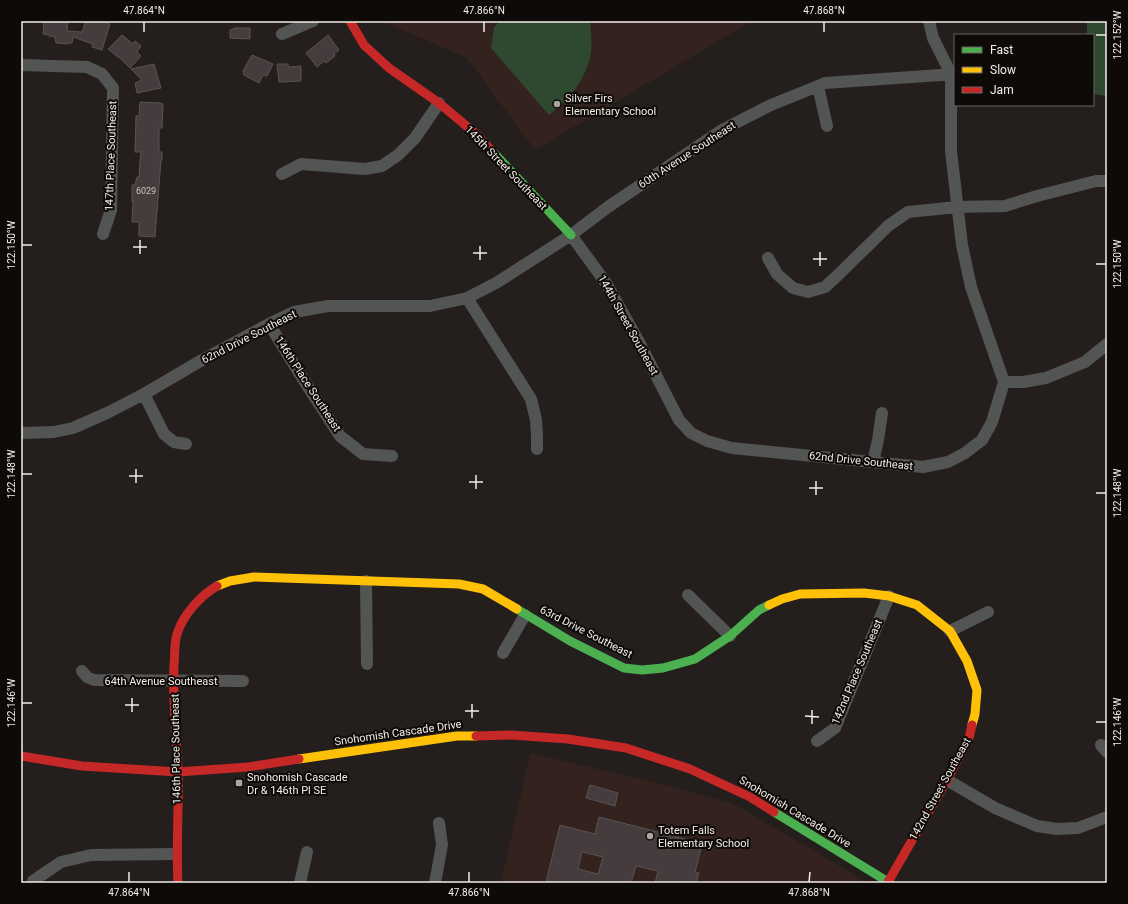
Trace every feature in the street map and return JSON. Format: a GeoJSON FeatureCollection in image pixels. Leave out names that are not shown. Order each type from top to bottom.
{"type":"FeatureCollection","features":[{"type":"Feature","properties":{"kind":"street"},"geometry":{"type":"LineString","coordinates":[[282,34],[313,21]]}},
{"type":"Feature","properties":{"kind":"street"},"geometry":{"type":"LineString","coordinates":[[282,174],[301,164],[365,169],[382,166],[398,155],[415,138],[439,103],[389,68],[364,45],[350,21]]}},
{"type":"Feature","properties":{"kind":"street"},"geometry":{"type":"LineString","coordinates":[[929,21],[933,38],[953,74],[951,151],[962,245],[971,287],[1004,382],[1023,382],[1046,378],[1085,362],[1107,344]]}},
{"type":"Feature","properties":{"kind":"street","name":"147th Place Southeast"},"geometry":{"type":"LineString","coordinates":[[21,65],[87,67],[102,74],[113,88],[111,210],[102,234]]}},
{"type":"Feature","properties":{"kind":"street","name":"60th Avenue Southeast"},"geometry":{"type":"LineString","coordinates":[[570,235],[614,203],[722,130],[771,105],[825,83],[953,74]]}},
{"type":"Feature","properties":{"kind":"street"},"geometry":{"type":"LineString","coordinates":[[818,86],[827,126]]}},
{"type":"Feature","properties":{"kind":"street","name":"145th Street Southeast"},"geometry":{"type":"LineString","coordinates":[[439,103],[476,134],[570,235]]}},
{"type":"Feature","properties":{"kind":"street"},"geometry":{"type":"LineString","coordinates":[[768,258],[777,274],[793,288],[808,292],[825,287],[888,226],[908,212],[957,207],[1005,206],[1074,186],[1096,181],[1107,181]]}},
{"type":"Feature","properties":{"kind":"street","name":"62nd Drive Southeast"},"geometry":{"type":"LineString","coordinates":[[21,433],[54,432],[73,428],[107,413],[144,394],[202,360],[294,312],[328,306],[430,306],[467,298],[496,283],[570,235]]}},
{"type":"Feature","properties":{"kind":"street","name":"144th Street Southeast"},"geometry":{"type":"LineString","coordinates":[[570,235],[606,283],[639,342],[679,420]]}},
{"type":"Feature","properties":{"kind":"street"},"geometry":{"type":"LineString","coordinates":[[467,298],[531,399],[536,420],[536,449]]}},
{"type":"Feature","properties":{"kind":"street","name":"146th Place Southeast"},"geometry":{"type":"LineString","coordinates":[[269,324],[340,436],[363,454],[392,456]]}},
{"type":"Feature","properties":{"kind":"street","name":"62nd Drive Southeast"},"geometry":{"type":"LineString","coordinates":[[679,420],[691,433],[707,442],[732,448],[923,467],[948,462],[982,440],[992,422],[1004,382]]}},
{"type":"Feature","properties":{"kind":"street"},"geometry":{"type":"LineString","coordinates":[[144,394],[164,434],[174,442],[186,444]]}},
{"type":"Feature","properties":{"kind":"street"},"geometry":{"type":"LineString","coordinates":[[873,462],[882,413]]}},
{"type":"Feature","properties":{"kind":"street","name":"63rd Drive Southeast"},"geometry":{"type":"LineString","coordinates":[[185,618],[196,603],[212,590],[229,581],[254,577],[459,584],[483,589],[570,641],[624,668],[642,670],[663,668],[695,659],[730,636],[759,610],[782,599],[800,594],[864,593],[889,596],[917,605],[950,631],[967,661],[976,690]]}},
{"type":"Feature","properties":{"kind":"street"},"geometry":{"type":"LineString","coordinates":[[366,581],[367,664]]}},
{"type":"Feature","properties":{"kind":"street"},"geometry":{"type":"LineString","coordinates":[[688,595],[730,636]]}},
{"type":"Feature","properties":{"kind":"street","name":"142nd Place Southeast"},"geometry":{"type":"LineString","coordinates":[[817,741],[835,728],[889,596]]}},
{"type":"Feature","properties":{"kind":"street"},"geometry":{"type":"LineString","coordinates":[[950,631],[988,612]]}},
{"type":"Feature","properties":{"kind":"street"},"geometry":{"type":"LineString","coordinates":[[503,653],[525,614]]}},
{"type":"Feature","properties":{"kind":"street","name":"146th Place Southeast"},"geometry":{"type":"LineString","coordinates":[[178,883],[176,854],[178,772],[174,681],[175,644],[185,618]]}},
{"type":"Feature","properties":{"kind":"street","name":"64th Avenue Southeast"},"geometry":{"type":"LineString","coordinates":[[82,671],[87,677],[94,680],[243,681]]}},
{"type":"Feature","properties":{"kind":"street","name":"142nd Street Southeast"},"geometry":{"type":"LineString","coordinates":[[889,883],[969,738],[975,714],[976,690]]}},
{"type":"Feature","properties":{"kind":"street","name":"Snohomish Cascade Drive"},"geometry":{"type":"LineString","coordinates":[[21,756],[82,766],[178,772],[248,767],[456,736],[511,735],[568,738],[626,748],[690,769],[750,797],[889,883]]}},
{"type":"Feature","properties":{"kind":"street"},"geometry":{"type":"LineString","coordinates":[[947,780],[994,808],[1037,826],[1057,829],[1078,828],[1107,817]]}},
{"type":"Feature","properties":{"kind":"street"},"geometry":{"type":"LineString","coordinates":[[435,883],[442,845],[439,823]]}},
{"type":"Feature","properties":{"kind":"street"},"geometry":{"type":"LineString","coordinates":[[300,883],[307,852]]}},
{"type":"Feature","properties":{"kind":"street"},"geometry":{"type":"LineString","coordinates":[[33,881],[62,862],[91,855],[176,854]]}},
{"type":"Feature","properties":{"kind":"shaded area","name":"Silver Firs Elementary School"},"geometry":{"type":"Polygon","coordinates":[[[382,21],[752,21],[535,150],[467,58],[382,21]]]}},
{"type":"Feature","properties":{"kind":"shaded area","name":"Totem Falls Elementary School"},"geometry":{"type":"Polygon","coordinates":[[[530,753],[657,783],[732,803],[845,869],[865,883],[501,883],[530,753]]]}},
{"type":"Feature","properties":{"kind":"green space"},"geometry":{"type":"Polygon","coordinates":[[[500,21],[590,21],[591,52],[586,71],[576,88],[557,109],[549,115],[491,48],[494,27],[500,21]]]}},
{"type":"Feature","properties":{"kind":"green space"},"geometry":{"type":"Polygon","coordinates":[[[1087,21],[1107,21],[1107,96],[1094,94],[1094,34],[1087,34],[1087,21]]]}},
{"type":"Feature","properties":{"kind":"building"},"geometry":{"type":"Polygon","coordinates":[[[44,21],[68,21],[67,31],[82,32],[86,21],[99,21],[110,24],[102,50],[92,47],[93,44],[73,37],[72,43],[56,43],[55,37],[43,34],[44,21]]]}},
{"type":"Feature","properties":{"kind":"building"},"geometry":{"type":"Polygon","coordinates":[[[235,28],[250,28],[250,39],[230,38],[230,30],[235,28]]]}},
{"type":"Feature","properties":{"kind":"building"},"geometry":{"type":"Polygon","coordinates":[[[122,35],[133,44],[135,41],[141,46],[137,52],[141,56],[130,68],[108,49],[122,35]]]}},
{"type":"Feature","properties":{"kind":"building"},"geometry":{"type":"Polygon","coordinates":[[[328,35],[339,50],[334,54],[335,56],[326,63],[324,61],[317,67],[306,53],[328,35]]]}},
{"type":"Feature","properties":{"kind":"building"},"geometry":{"type":"Polygon","coordinates":[[[252,55],[273,64],[267,76],[263,75],[259,83],[244,75],[243,71],[252,55]]]}},
{"type":"Feature","properties":{"kind":"building"},"geometry":{"type":"Polygon","coordinates":[[[154,64],[161,88],[137,93],[135,83],[142,80],[131,69],[154,64]]]}},
{"type":"Feature","properties":{"kind":"building"},"geometry":{"type":"Polygon","coordinates":[[[277,64],[288,64],[288,67],[301,66],[301,81],[279,82],[277,64]]]}},
{"type":"Feature","properties":{"kind":"building"},"geometry":{"type":"Polygon","coordinates":[[[140,102],[163,104],[162,128],[159,128],[159,152],[162,152],[162,160],[155,237],[139,236],[139,222],[132,222],[132,185],[135,185],[137,177],[139,177],[141,152],[135,152],[136,116],[139,116],[140,102]]]}},
{"type":"Feature","properties":{"kind":"building"},"geometry":{"type":"Polygon","coordinates":[[[590,785],[618,793],[615,806],[586,798],[590,785]]]}},
{"type":"Feature","properties":{"kind":"building"},"geometry":{"type":"Polygon","coordinates":[[[599,817],[697,842],[701,849],[695,872],[699,873],[696,883],[655,883],[658,871],[636,866],[631,883],[546,882],[560,825],[595,834],[599,817]],[[582,852],[578,869],[598,874],[603,857],[582,852]]]}},
{"type":"Feature","properties":{"kind":"traffic: fast"},"geometry":{"type":"LineString","coordinates":[[493,152],[571,235]]}},
{"type":"Feature","properties":{"kind":"traffic: fast"},"geometry":{"type":"LineString","coordinates":[[517,609],[570,641],[624,668],[642,670],[663,668],[695,659],[730,636],[759,610],[769,605]]}},
{"type":"Feature","properties":{"kind":"traffic: fast"},"geometry":{"type":"LineString","coordinates":[[774,812],[890,883]]}},
{"type":"Feature","properties":{"kind":"traffic: slow"},"geometry":{"type":"LineString","coordinates":[[217,586],[230,581],[254,577],[459,584],[483,589],[517,609]]}},
{"type":"Feature","properties":{"kind":"traffic: slow"},"geometry":{"type":"LineString","coordinates":[[769,605],[782,599],[800,594],[864,593],[889,596],[917,605],[950,631],[967,661],[977,690],[975,714],[972,725]]}},
{"type":"Feature","properties":{"kind":"traffic: slow"},"geometry":{"type":"LineString","coordinates":[[299,759],[457,736],[476,736]]}},
{"type":"Feature","properties":{"kind":"traffic: jam"},"geometry":{"type":"LineString","coordinates":[[350,21],[364,45],[389,68],[439,103],[476,134],[493,152]]}},
{"type":"Feature","properties":{"kind":"traffic: jam"},"geometry":{"type":"LineString","coordinates":[[178,883],[178,771],[174,691],[175,642],[183,620],[188,613],[204,595],[217,586]]}},
{"type":"Feature","properties":{"kind":"traffic: jam"},"geometry":{"type":"LineString","coordinates":[[888,882],[947,780],[969,738],[972,725]]}},
{"type":"Feature","properties":{"kind":"traffic: jam"},"geometry":{"type":"LineString","coordinates":[[476,736],[511,735],[568,739],[626,748],[690,769],[750,797],[774,812]]}},
{"type":"Feature","properties":{"kind":"traffic: jam"},"geometry":{"type":"LineString","coordinates":[[21,756],[82,766],[178,772],[248,767],[299,759]]}},
{"type":"Feature","properties":{"kind":"place","name":"Silver Firs Elementary School"},"geometry":{"type":"Point","coordinates":[557,104]}},
{"type":"Feature","properties":{"kind":"place","name":"Snohomish Cascade Dr & 146th Pl SE"},"geometry":{"type":"Point","coordinates":[239,783]}},
{"type":"Feature","properties":{"kind":"place","name":"Totem Falls Elementary School"},"geometry":{"type":"Point","coordinates":[650,836]}}]}
